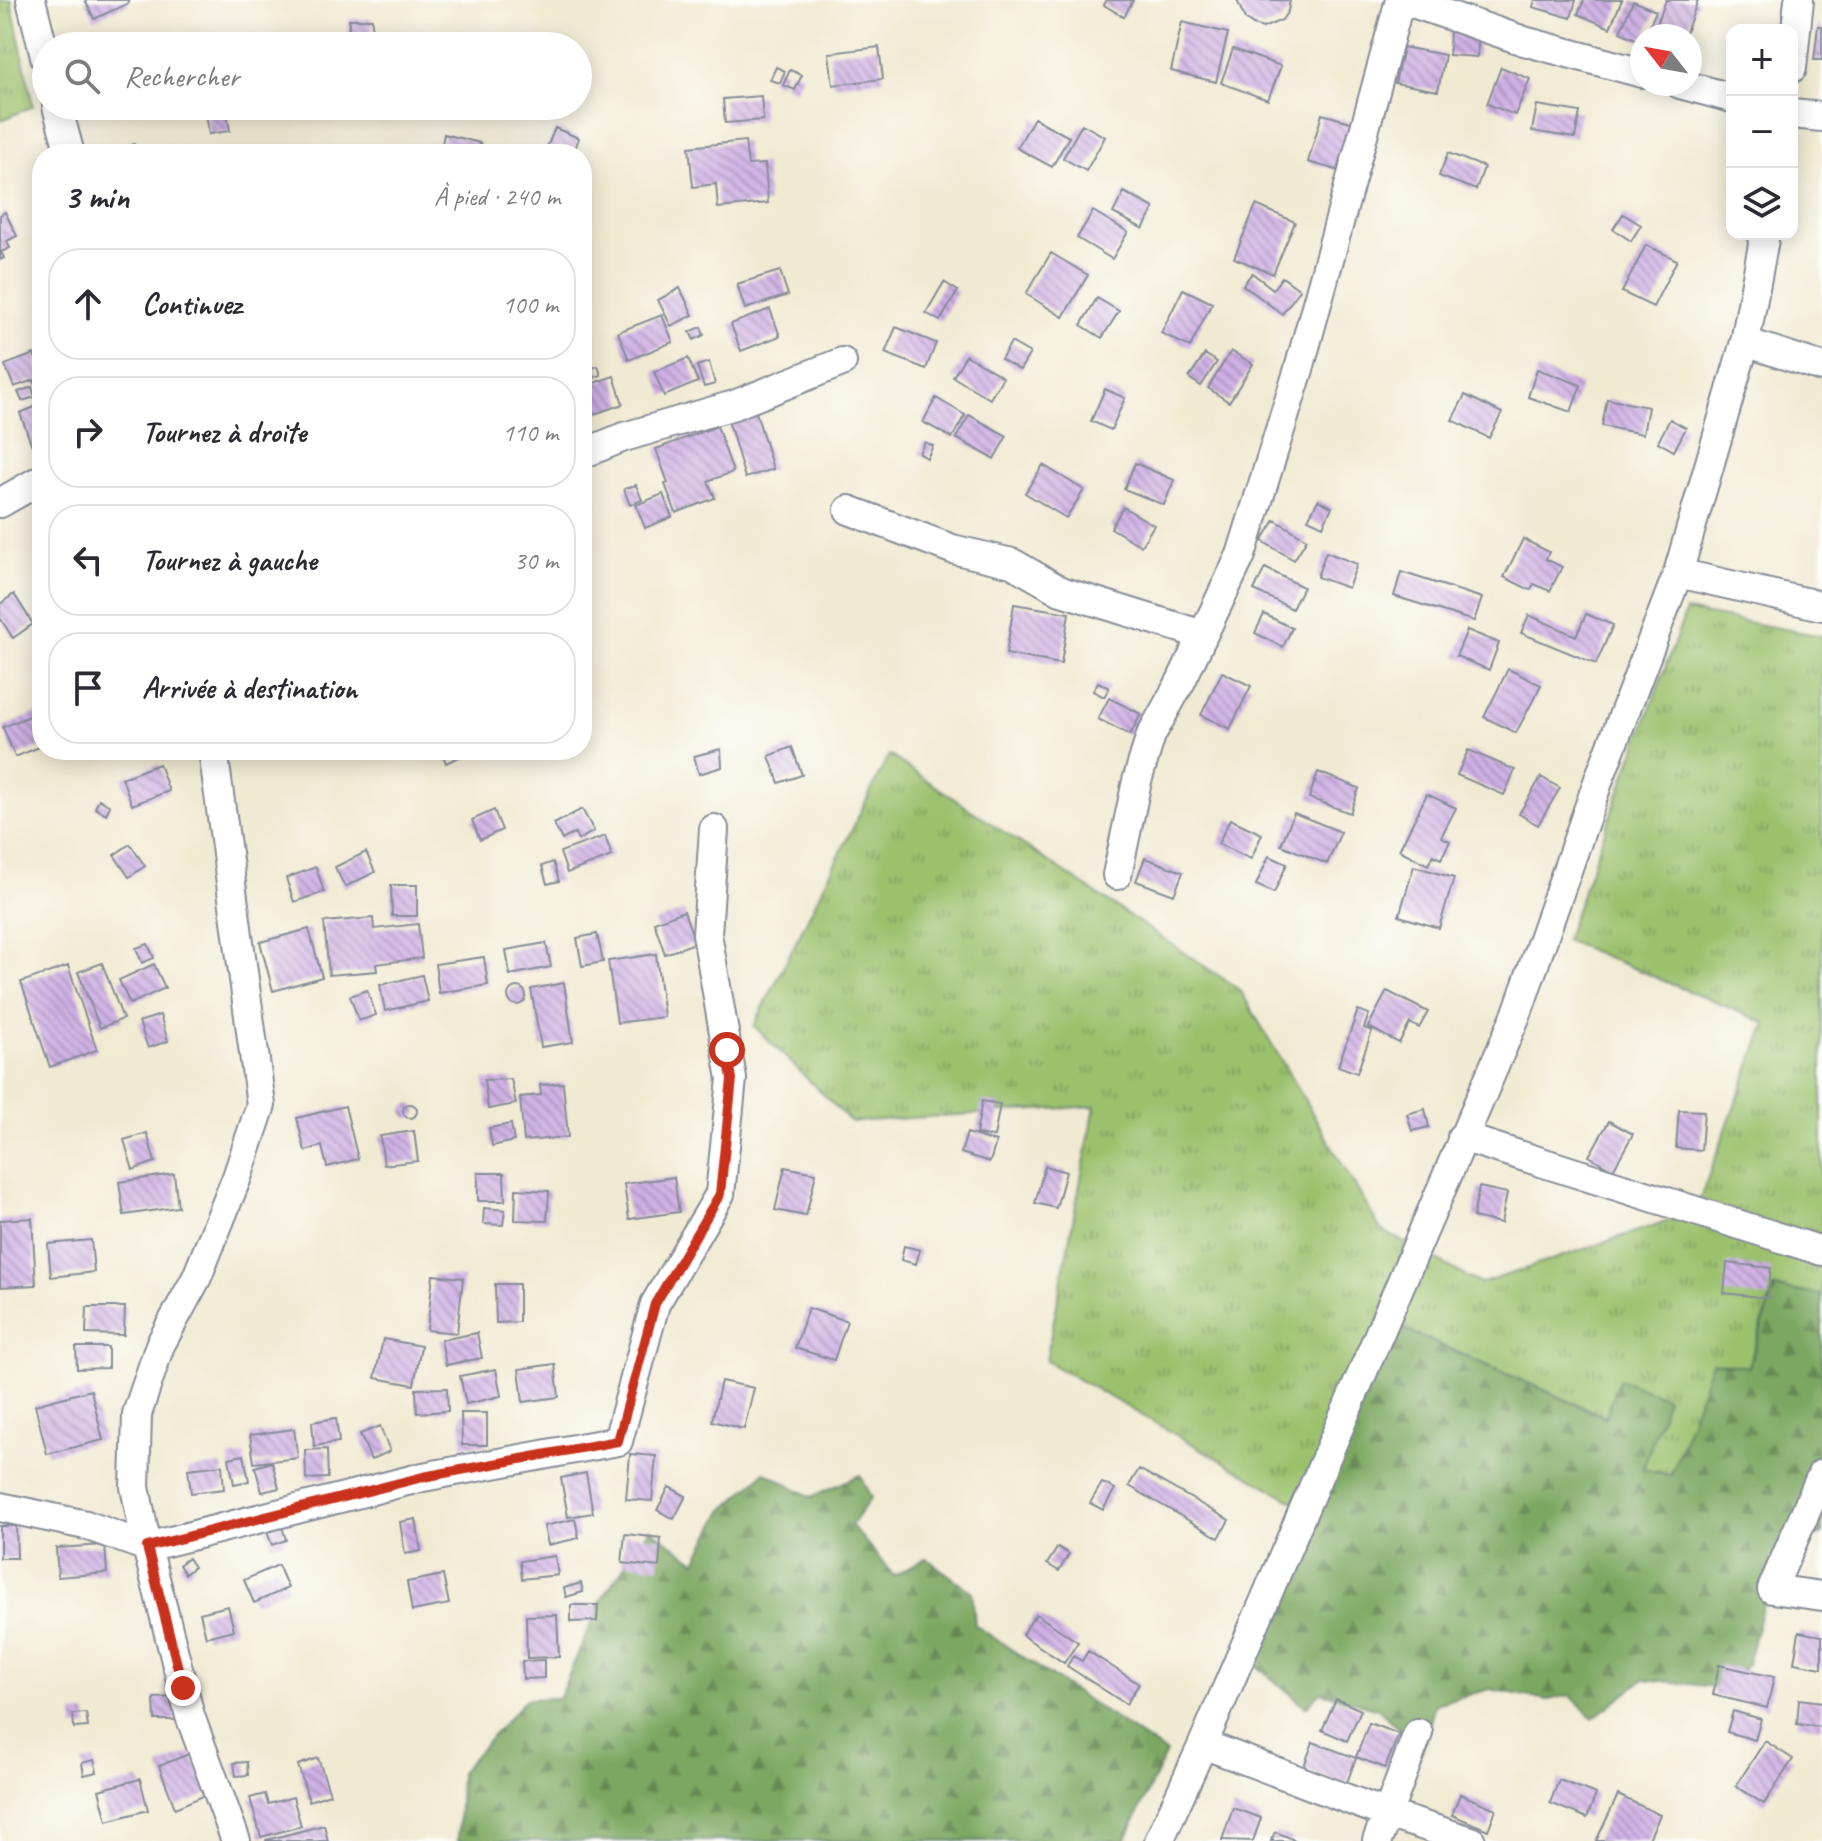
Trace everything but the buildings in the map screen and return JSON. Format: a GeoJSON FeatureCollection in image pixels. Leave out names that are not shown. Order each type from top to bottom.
{"type":"FeatureCollection","features":[{"type":"Feature","properties":{"kind":"street"},"geometry":{"type":"LineString","coordinates":[[31,0],[39,32]]}},
{"type":"Feature","properties":{"kind":"street"},"geometry":{"type":"LineString","coordinates":[[1117,875],[1137,781],[1151,735],[1241,555],[1299,369],[1402,0],[1524,41],[1630,70]]}},
{"type":"Feature","properties":{"kind":"street"},"geometry":{"type":"LineString","coordinates":[[1797,24],[1799,0]]}},
{"type":"Feature","properties":{"kind":"street"},"geometry":{"type":"LineString","coordinates":[[1702,90],[1726,96]]}},
{"type":"Feature","properties":{"kind":"street"},"geometry":{"type":"LineString","coordinates":[[1798,115],[1822,117]]}},
{"type":"Feature","properties":{"kind":"street"},"geometry":{"type":"LineString","coordinates":[[61,120],[67,144]]}},
{"type":"Feature","properties":{"kind":"street"},"geometry":{"type":"LineString","coordinates":[[1159,1841],[1517,1013],[1599,779],[1678,573],[1745,342],[1764,240]]}},
{"type":"Feature","properties":{"kind":"street"},"geometry":{"type":"LineString","coordinates":[[1745,342],[1822,367]]}},
{"type":"Feature","properties":{"kind":"street"},"geometry":{"type":"LineString","coordinates":[[592,450],[624,437],[734,405],[842,362]]}},
{"type":"Feature","properties":{"kind":"street"},"geometry":{"type":"LineString","coordinates":[[0,503],[32,485]]}},
{"type":"Feature","properties":{"kind":"street"},"geometry":{"type":"LineString","coordinates":[[849,510],[952,549],[1012,563],[1061,591],[1203,635]]}},
{"type":"Feature","properties":{"kind":"street"},"geometry":{"type":"LineString","coordinates":[[1678,573],[1822,606]]}},
{"type":"Feature","properties":{"kind":"street"},"geometry":{"type":"LineString","coordinates":[[214,760],[261,1105],[226,1206],[197,1277],[160,1345],[137,1414],[135,1487],[190,1716],[236,1841]]}},
{"type":"Feature","properties":{"kind":"street"},"geometry":{"type":"LineString","coordinates":[[0,1507],[86,1525],[147,1547],[423,1477],[618,1441],[655,1304],[720,1194],[732,1079],[707,934],[714,829]]}},
{"type":"Feature","properties":{"kind":"street"},"geometry":{"type":"LineString","coordinates":[[1462,1137],[1822,1251]]}},
{"type":"Feature","properties":{"kind":"street"},"geometry":{"type":"LineString","coordinates":[[1822,1474],[1772,1589],[1822,1596]]}},
{"type":"Feature","properties":{"kind":"street"},"geometry":{"type":"LineString","coordinates":[[1377,1841],[1418,1733]]}},
{"type":"Feature","properties":{"kind":"street"},"geometry":{"type":"LineString","coordinates":[[1203,1744],[1387,1814],[1471,1841]]}},
{"type":"Feature","properties":{"kind":"green space"},"geometry":{"type":"Polygon","coordinates":[[[0,0],[11,0],[32,106],[0,121],[0,0]]]}},
{"type":"Feature","properties":{"kind":"green space"},"geometry":{"type":"Polygon","coordinates":[[[1686,611],[1822,636],[1822,1295],[1774,1288],[1748,1367],[1712,1363],[1672,1475],[1643,1469],[1666,1398],[1606,1417],[1395,1325],[1314,1513],[1046,1361],[1095,1106],[851,1122],[754,1026],[889,755],[1240,990],[1381,1230],[1480,1284],[1695,1212],[1766,1023],[1565,940],[1686,611]]]}},
{"type":"Feature","properties":{"kind":"green space"},"geometry":{"type":"Polygon","coordinates":[[[1774,1288],[1822,1295],[1822,1535],[1780,1541],[1747,1664],[1725,1688],[1644,1679],[1593,1718],[1570,1695],[1548,1700],[1490,1689],[1435,1704],[1422,1751],[1378,1709],[1321,1692],[1306,1707],[1252,1662],[1394,1325],[1605,1417],[1620,1379],[1667,1398],[1643,1469],[1671,1475],[1712,1362],[1749,1367],[1774,1288]]]}},
{"type":"Feature","properties":{"kind":"green space"},"geometry":{"type":"Polygon","coordinates":[[[765,1472],[811,1497],[860,1475],[871,1498],[851,1525],[894,1576],[926,1558],[972,1592],[975,1625],[1166,1753],[1125,1841],[458,1841],[460,1772],[526,1699],[559,1698],[601,1600],[650,1529],[696,1561],[722,1512],[765,1472]]]}},
{"type":"Feature","properties":{"kind":"route"},"geometry":{"type":"LineString","coordinates":[[183,1688],[147,1547],[423,1477],[618,1441],[655,1304],[720,1194],[732,1079],[727,1050]]}}]}
